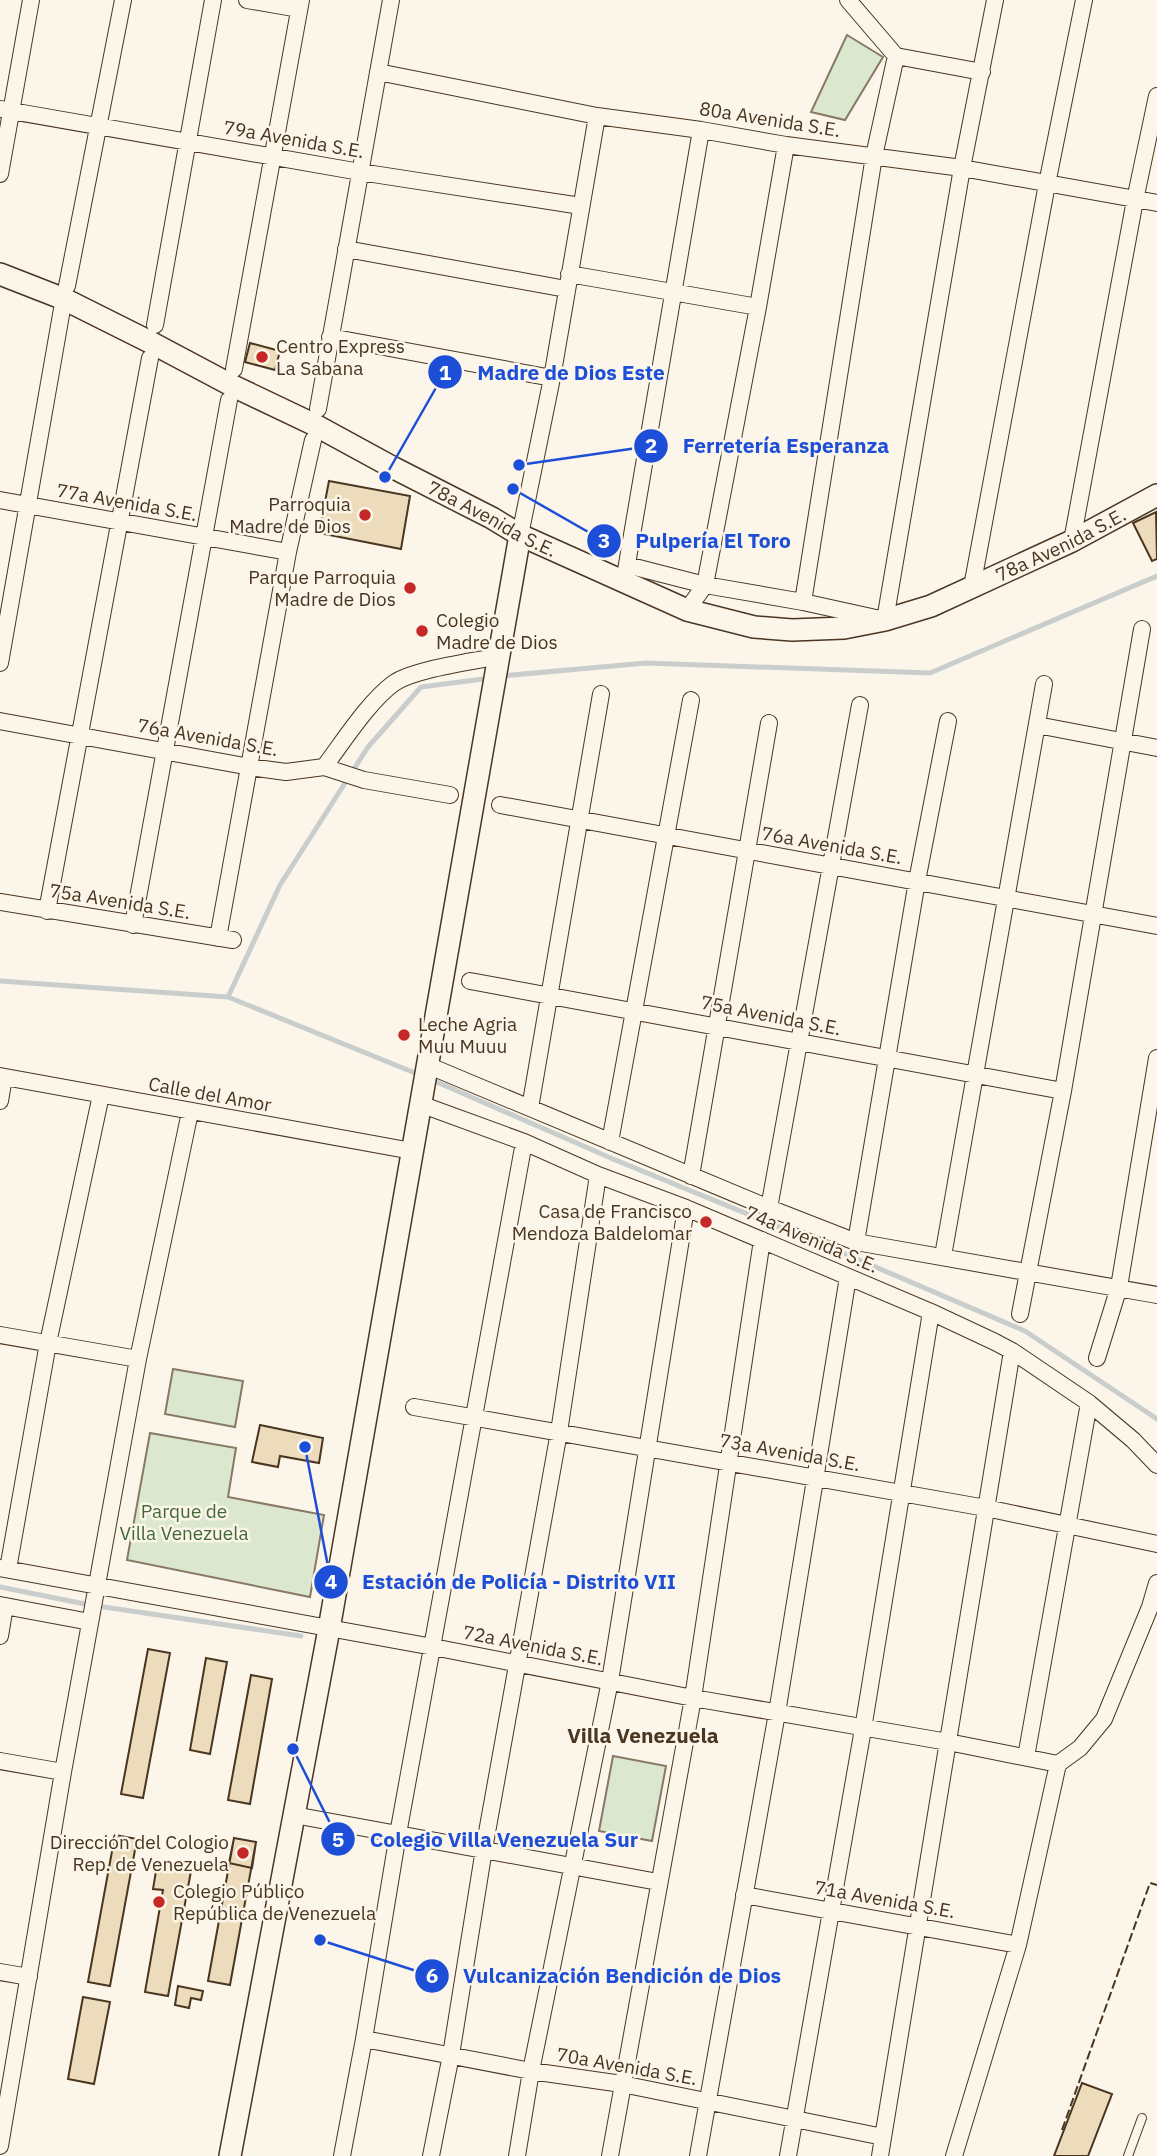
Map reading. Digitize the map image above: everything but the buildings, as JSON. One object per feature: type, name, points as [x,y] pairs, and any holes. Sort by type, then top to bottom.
[{"type":"street","points":[[0,174],[6,110],[31,0]]},
{"type":"street","points":[[66,286],[123,0]]},
{"type":"street","points":[[155,325],[213,0]]},
{"type":"street","points":[[234,369],[300,5],[247,0]]},
{"type":"street","points":[[318,409],[391,0]]},
{"type":"street","points":[[848,0],[896,56],[982,72]]},
{"type":"street","points":[[701,130],[625,573],[803,602],[885,620],[962,168],[995,0]]},
{"type":"street","points":[[972,587],[1084,0]]},
{"type":"street","points":[[803,602],[874,156],[896,56]]},
{"type":"street","name":"80a Avenida S.E.","points":[[378,72],[597,116],[962,168],[1157,203]]},
{"type":"street","points":[[1072,541],[1157,96]]},
{"type":"street","name":"79a Avenida S.E.","points":[[6,110],[360,172],[581,206]]},
{"type":"street","points":[[230,2156],[329,1629],[520,535],[552,378],[597,116]]},
{"type":"street","points":[[687,610],[705,585],[786,145]]},
{"type":"street","points":[[346,249],[567,282],[673,292],[758,307]]},
{"type":"street","name":"78a Avenida S.E.","points":[[0,274],[64,299],[141,337],[231,385],[315,425],[520,535],[625,573],[687,610],[754,627],[792,630],[844,628],[885,620],[931,606],[1072,541],[1157,495]]},
{"type":"street","points":[[0,663],[62,309]]},
{"type":"street","points":[[330,337],[552,378]]},
{"type":"street","points":[[47,911],[150,358]]},
{"type":"street","points":[[133,925],[229,400]]},
{"type":"street","points":[[250,767],[288,552],[313,440]]},
{"type":"street","name":"77a Avenida S.E.","points":[[0,500],[288,552]]},
{"type":"street","points":[[1020,1314],[1063,1091],[1142,629]]},
{"type":"street","points":[[324,767],[378,697],[394,683],[412,675],[496,672]]},
{"type":"street","points":[[943,1256],[1044,684]]},
{"type":"street","points":[[530,1108],[601,694]]},
{"type":"street","points":[[610,1142],[691,700]]},
{"type":"street","points":[[769,1209],[860,705]]},
{"type":"street","name":"76a Avenida S.E.","points":[[0,721],[250,767],[286,772],[324,767],[364,780],[450,795]]},
{"type":"street","points":[[856,1242],[947,721]]},
{"type":"street","points":[[691,1176],[769,723]]},
{"type":"street","points":[[1037,724],[1157,748]]},
{"type":"street","name":"75a Avenida S.E.","points":[[0,902],[226,939],[250,767]]},
{"type":"street","name":"76a Avenida S.E.","points":[[500,805],[1157,926]]},
{"type":"street","name":"75a Avenida S.E.","points":[[470,981],[1063,1091]]},
{"type":"street","points":[[1097,1357],[1119,1287],[1157,1058]]},
{"type":"street","name":"74a Avenida S.E.","points":[[427,1065],[769,1209],[856,1242],[1157,1294]]},
{"type":"street","points":[[0,1101],[2,1077]]},
{"type":"street","name":"Calle del Amor","points":[[2,1077],[412,1151]]},
{"type":"street","points":[[4,1569],[48,1343],[101,1095]]},
{"type":"street","name":"74a Avenida S.E.","points":[[421,1104],[524,1142],[598,1175],[686,1208],[931,1312],[1012,1351],[1089,1403],[1133,1440],[1157,1465]]},
{"type":"street","points":[[0,2146],[63,1772],[138,1360],[190,1112]]},
{"type":"street","points":[[342,2156],[524,1142]]},
{"type":"street","points":[[432,2156],[559,1432],[598,1175]]},
{"type":"street","points":[[517,2156],[531,2071],[610,1681],[686,1208]]},
{"type":"street","points":[[610,2156],[693,1698],[762,1240]]},
{"type":"street","points":[[698,2156],[778,1713],[848,1277]]},
{"type":"street","points":[[788,2156],[863,1729],[931,1312]]},
{"type":"street","points":[[0,1335],[138,1360]]},
{"type":"street","points":[[880,2156],[1012,1351]]},
{"type":"street","points":[[1026,1757],[1089,1403]]},
{"type":"street","name":"73a Avenida S.E.","points":[[414,1407],[986,1508],[1157,1544]]},
{"type":"street","name":"72a Avenida S.E.","points":[[4,1569],[1058,1764]]},
{"type":"street","points":[[954,2156],[1018,1945],[1058,1764],[1080,1748],[1104,1719],[1150,1607],[1157,1583]]},
{"type":"street","points":[[0,1636],[3,1606],[90,1622]]},
{"type":"street","points":[[0,1761],[63,1772]]},
{"type":"street","points":[[294,1815],[658,1882]]},
{"type":"street","name":"71a Avenida S.E.","points":[[744,1895],[1018,1945]]},
{"type":"street","points":[[0,1972],[29,1977]]},
{"type":"street","name":"70a Avenida S.E.","points":[[364,2039],[531,2071],[622,2084],[883,2137]]},
{"type":"lane","points":[[1128,2156],[1142,2118]]},
{"type":"green space","points":[[847,35],[883,57],[845,120],[811,112]]},
{"type":"green space","points":[[173,1369],[243,1381],[235,1427],[165,1414]]},
{"type":"green space","name":"Parque de Villa Venezuela","points":[[150,1433],[236,1448],[228,1497],[324,1515],[310,1597],[127,1560]]},
{"type":"green space","points":[[613,1756],[666,1766],[652,1841],[599,1831]]},
{"type":"waterway","points":[[501,676],[646,663],[930,673],[1157,576]]},
{"type":"waterway","points":[[228,997],[280,885],[368,747],[421,687],[491,678]]},
{"type":"waterway","points":[[0,981],[228,997],[420,1075]]},
{"type":"waterway","points":[[430,1079],[613,1159],[1025,1331],[1157,1419]]},
{"type":"waterway","points":[[0,1587],[85,1604]]},
{"type":"waterway","points":[[104,1607],[301,1636]]},
{"type":"fence","points":[[1062,2130],[1150,1883],[1157,1885]]},
{"type":"place","name":"Centro Express La Sabana","points":[[262,357]]},
{"type":"place","name":"Ferretería Esperanza","points":[[519,465]]},
{"type":"place","name":"Madre de Dios Este","points":[[385,477]]},
{"type":"place","name":"Pulpería El Toro","points":[[513,489]]},
{"type":"place","name":"Parroquia Madre de Dios","points":[[365,515]]},
{"type":"place","name":"Parque Parroquia Madre de Dios","points":[[410,588]]},
{"type":"place","name":"Colegio Madre de Dios","points":[[422,631]]},
{"type":"place","name":"Leche Agria Muu Muuu","points":[[404,1035]]},
{"type":"place","name":"Casa de Francisco Mendoza Baldelomar","points":[[706,1222]]},
{"type":"place","name":"Estación de Policía - Distrito VII","points":[[305,1447]]},
{"type":"place","name":"Colegio Villa Venezuela Sur","points":[[293,1749]]},
{"type":"place","name":"Dirección del Cologio Rep. de Venezuela","points":[[243,1853]]},
{"type":"place","name":"Colegio Público República de Venezuela","points":[[159,1902]]},
{"type":"place","name":"Vulcanización Bendición de Dios","points":[[320,1940]]},
{"type":"district","name":"Villa Venezuela","points":[[643,1735]]}]
